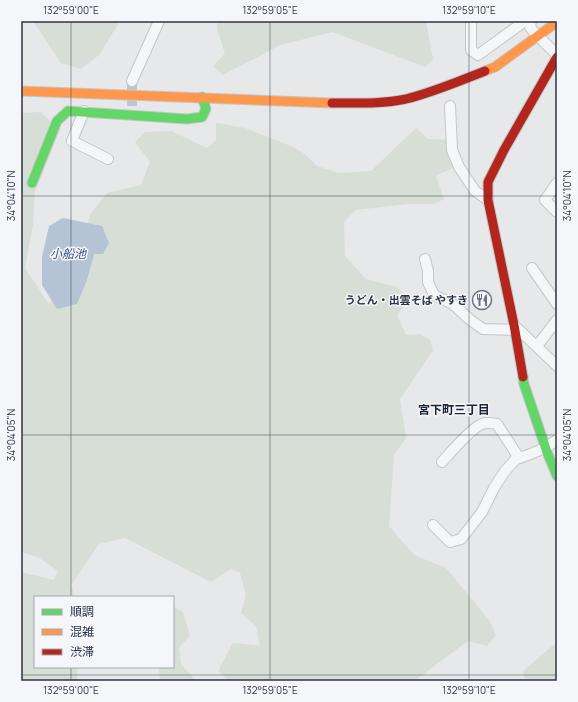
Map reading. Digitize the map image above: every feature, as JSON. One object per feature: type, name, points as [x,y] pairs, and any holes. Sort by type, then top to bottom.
[{"type":"street","points":[[132,81],[159,21]]},
{"type":"street","points":[[471,21],[471,50],[478,55],[525,21]]},
{"type":"street","points":[[531,21],[530,27],[557,56],[504,150],[488,182],[488,200],[515,328],[524,384],[545,448],[557,476]]},
{"type":"street","points":[[21,91],[202,97],[320,103],[365,103],[405,98],[437,90],[495,67],[557,22]]},
{"type":"street","points":[[32,182],[57,121],[68,111],[187,119],[202,117],[206,109],[202,97]]},
{"type":"street","points":[[450,106],[452,150],[459,167],[475,191],[488,200]]},
{"type":"street","points":[[84,111],[72,141],[108,159]]},
{"type":"street","points":[[557,183],[545,200],[557,212]]},
{"type":"street","points":[[425,259],[428,272],[428,282],[434,295],[453,304],[469,319],[483,329],[515,328],[537,346],[557,366]]},
{"type":"street","points":[[532,268],[557,304]]},
{"type":"street","points":[[537,346],[557,320]]},
{"type":"street","points":[[442,462],[481,424],[490,422],[497,424],[519,458]]},
{"type":"street","points":[[433,525],[450,542],[461,540],[482,512],[505,471],[516,459],[545,448],[557,440]]},
{"type":"shaded area","points":[[32,21],[120,21],[99,55],[81,69],[61,63]]},
{"type":"shaded area","points":[[217,21],[426,21],[433,60],[425,67],[333,32],[280,45],[223,75],[213,66],[225,54],[217,29]]},
{"type":"shaded area","points":[[40,112],[60,129],[35,192],[33,224],[25,268],[49,304],[65,284],[91,213],[107,193],[141,185],[150,162],[135,142],[145,132],[171,131],[207,148],[216,140],[216,123],[245,128],[293,147],[305,154],[317,166],[339,173],[371,171],[416,128],[428,139],[452,140],[460,164],[436,176],[444,199],[434,204],[408,204],[356,210],[344,222],[345,256],[366,279],[397,287],[405,295],[404,306],[397,315],[406,335],[420,334],[430,340],[433,350],[400,399],[406,438],[394,455],[389,526],[414,555],[446,568],[489,620],[496,635],[487,646],[468,641],[414,681],[229,681],[218,671],[233,643],[260,646],[256,626],[241,613],[246,595],[240,573],[231,569],[211,582],[125,538],[99,544],[71,585],[75,596],[34,596],[34,668],[78,668],[77,681],[21,681],[21,572],[54,580],[58,571],[38,557],[21,552],[21,113]]},
{"type":"shaded area","points":[[174,607],[183,612],[190,636],[179,647],[181,664],[196,681],[160,681],[159,668],[174,668]]},
{"type":"shaded area","points":[[557,642],[557,681],[525,681],[523,671]]},
{"type":"water","name":"小船池","points":[[63,218],[102,226],[109,243],[103,254],[94,254],[87,280],[77,304],[57,309],[42,285],[42,257],[49,226]]},
{"type":"tunnel","points":[[132,81],[132,115]]},
{"type":"traffic: fast","points":[[32,183],[57,121],[68,111],[187,119],[202,117],[206,109],[202,97]]},
{"type":"traffic: fast","points":[[523,377],[547,452],[557,476]]},
{"type":"traffic: slow","points":[[485,71],[495,67],[557,22]]},
{"type":"traffic: slow","points":[[21,91],[332,103]]},
{"type":"traffic: jam","points":[[523,377],[514,325],[488,200],[488,182],[504,150],[557,57]]},
{"type":"traffic: jam","points":[[332,103],[397,101],[436,90],[485,71]]},
{"type":"place","name":"うどん・出雲そば やすき","points":[[482,300]]},
{"type":"district","name":"宮下町三丁目","points":[[454,410]]}]
